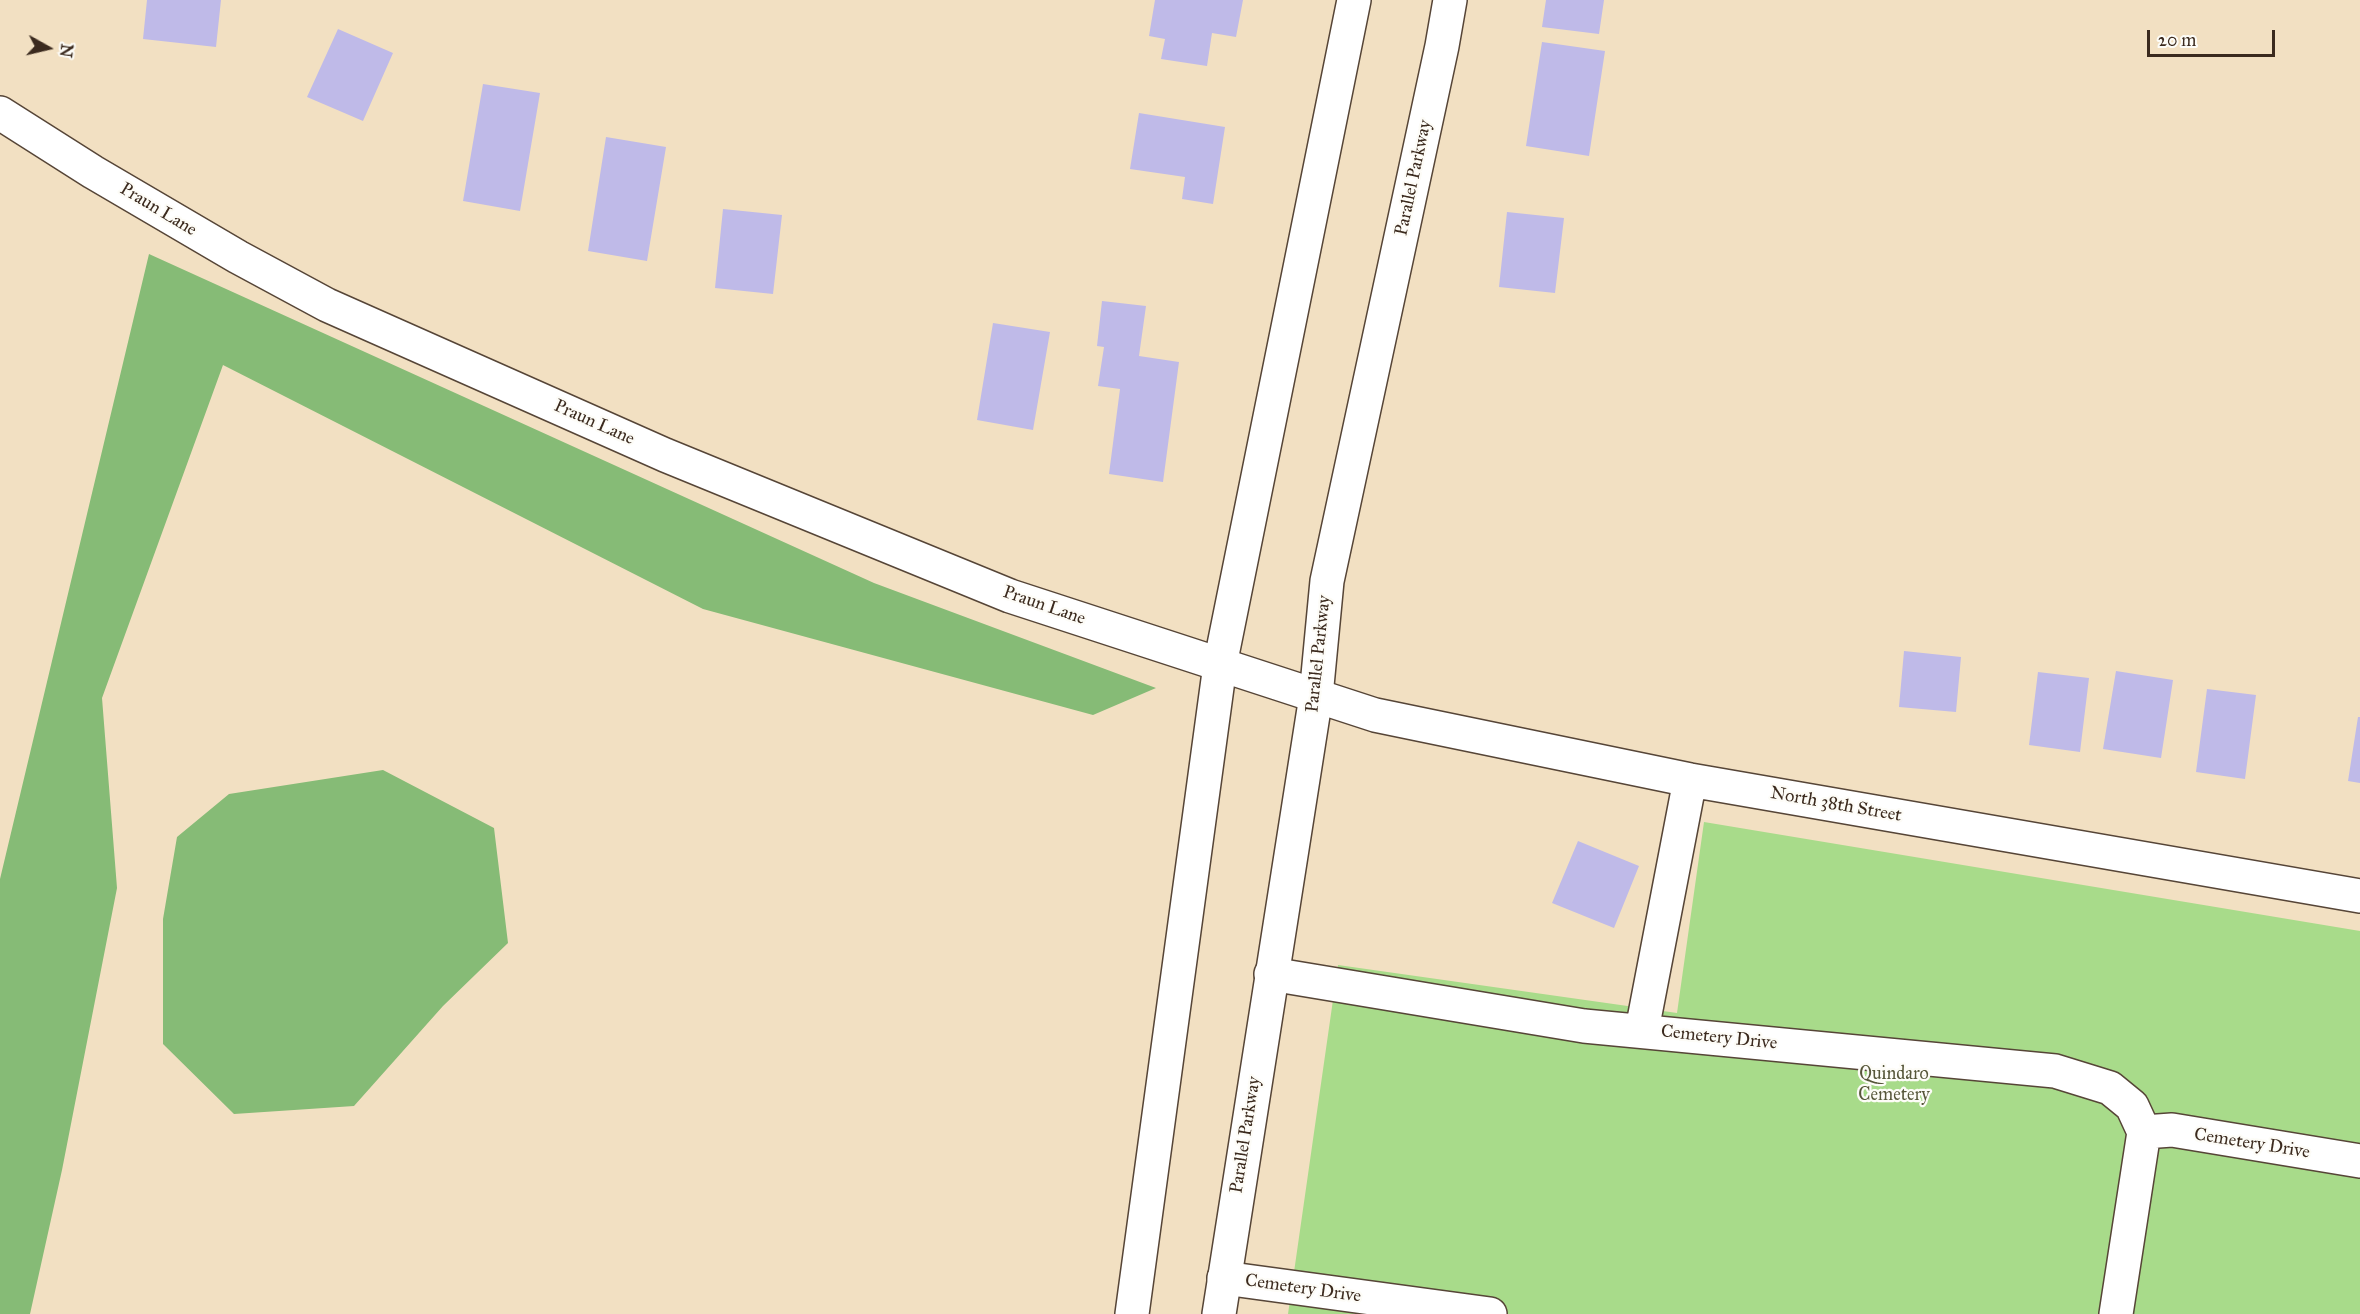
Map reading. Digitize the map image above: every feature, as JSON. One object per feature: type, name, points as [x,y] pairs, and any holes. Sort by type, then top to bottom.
[{"type":"main road","points":[[1131,1314],[1220,664],[1354,0]]},
{"type":"main road","name":"Parallel Parkway","points":[[1219,1314],[1316,696],[1327,580],[1439,58],[1449,0]]},
{"type":"main road","name":"Praun Lane","points":[[0,113],[237,257],[327,305],[665,455],[999,592],[1316,696]]},
{"type":"main road","name":"North 38th Street","points":[[1316,696],[1375,715],[1690,780],[2360,896]]},
{"type":"main road","points":[[1642,1030],[1690,780]]},
{"type":"main road","name":"Cemetery Drive","points":[[1271,974],[1584,1026],[2055,1071],[2110,1088],[2132,1106],[2144,1132],[2172,1130],[2360,1161]]},
{"type":"main road","points":[[2116,1314],[2144,1132]]},
{"type":"main road","name":"Cemetery Drive","points":[[1224,1278],[1490,1314]]},
{"type":"green space","points":[[149,254],[874,583],[1156,688],[1093,715],[703,609],[223,365],[102,698],[117,888],[62,1170],[30,1314],[0,1314],[0,879]]},
{"type":"green space","points":[[383,770],[494,828],[508,943],[443,1006],[354,1106],[234,1114],[163,1044],[163,919],[177,837],[229,794]]},
{"type":"green space","name":"Quindaro Cemetery","points":[[1704,822],[2360,931],[2360,1314],[1288,1314],[1338,965],[1677,1013]]},
{"type":"building","points":[[147,0],[221,0],[216,47],[143,39]]},
{"type":"building","points":[[1155,0],[1243,0],[1236,37],[1212,33],[1207,66],[1161,59],[1165,39],[1149,36]]},
{"type":"building","points":[[1546,0],[1604,0],[1599,34],[1542,27]]},
{"type":"building","points":[[338,29],[393,53],[363,121],[307,97]]},
{"type":"building","points":[[1542,42],[1605,51],[1589,156],[1526,146]]},
{"type":"building","points":[[483,84],[540,93],[520,211],[463,201]]},
{"type":"building","points":[[1139,113],[1225,127],[1213,204],[1182,199],[1185,177],[1130,169]]},
{"type":"building","points":[[606,137],[666,147],[647,261],[588,251]]},
{"type":"building","points":[[723,209],[782,215],[773,294],[715,288]]},
{"type":"building","points":[[1507,212],[1564,218],[1555,293],[1499,287]]},
{"type":"building","points":[[1102,301],[1146,306],[1139,356],[1179,362],[1163,482],[1109,474],[1120,389],[1098,386],[1104,347],[1097,346]]},
{"type":"building","points":[[993,323],[1050,332],[1033,430],[977,420]]},
{"type":"building","points":[[1904,651],[1961,657],[1956,712],[1899,707]]},
{"type":"building","points":[[2116,671],[2173,680],[2161,758],[2103,749]]},
{"type":"building","points":[[2038,672],[2089,678],[2080,752],[2029,745]]},
{"type":"building","points":[[2207,689],[2256,695],[2245,779],[2196,772]]},
{"type":"building","points":[[2358,717],[2360,717],[2360,783],[2348,781]]},
{"type":"building","points":[[1578,841],[1639,866],[1614,928],[1552,903]]}]
